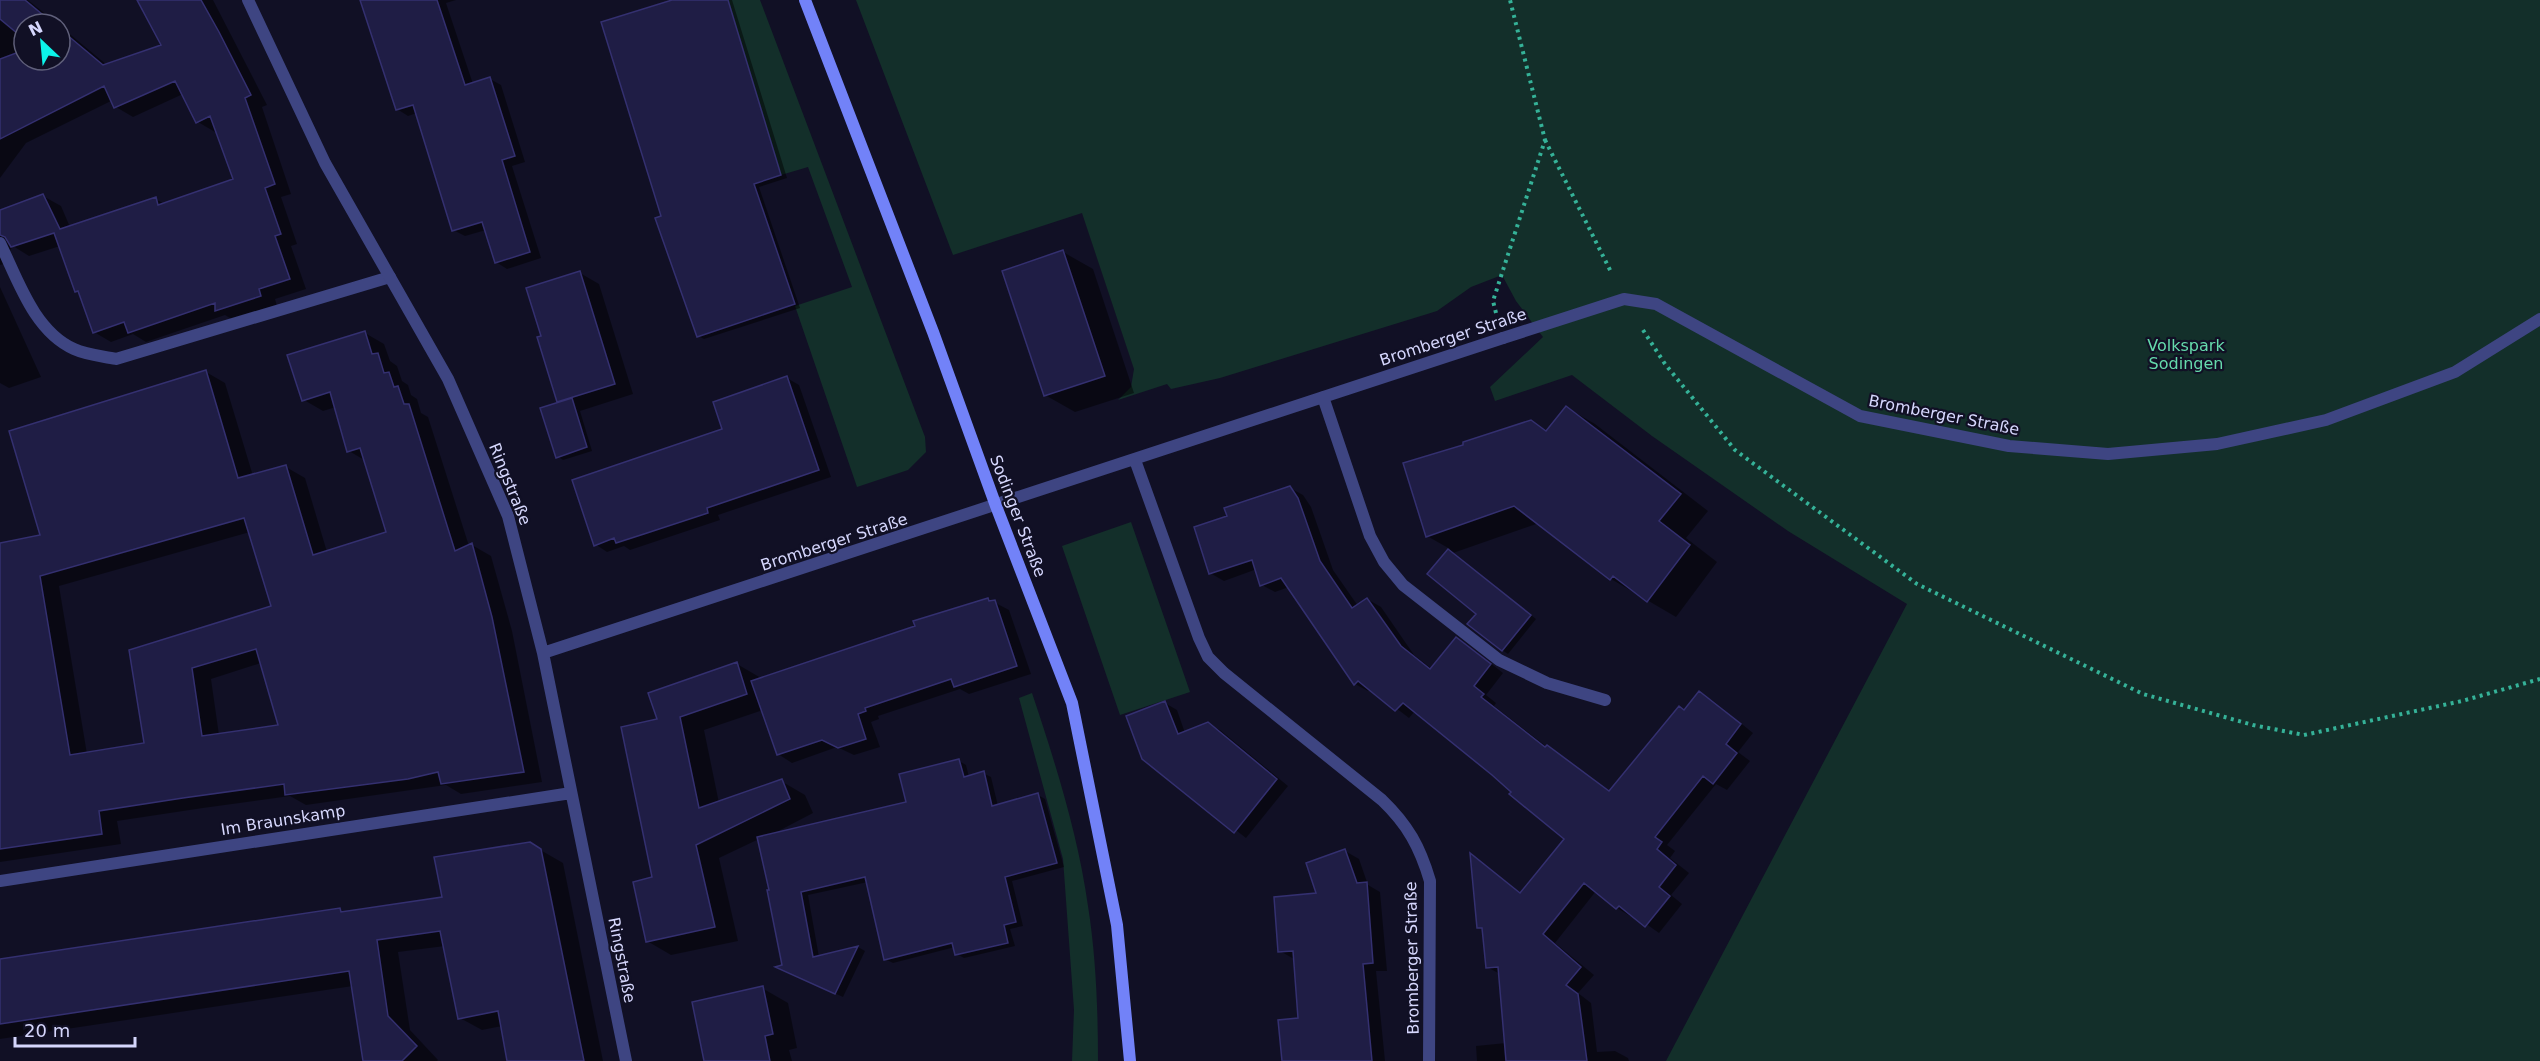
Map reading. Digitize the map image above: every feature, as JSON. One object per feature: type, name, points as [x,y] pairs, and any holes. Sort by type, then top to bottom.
[{"type":"main road","name":"Sodinger Straße","points":[[805,0],[1072,703],[1117,925],[1130,1061]]},
{"type":"street","name":"Ringstraße","points":[[248,0],[326,163],[448,379],[508,516],[543,653],[626,1061]]},
{"type":"street","points":[[0,243],[39,319],[52,334],[74,349],[116,359],[390,277]]},
{"type":"street","name":"Bromberger Straße","points":[[543,653],[1624,299],[1656,304],[1860,416],[2009,446],[2108,454],[2217,444],[2326,420],[2455,372],[2540,320]]},
{"type":"street","points":[[1323,397],[1370,536],[1383,562],[1403,585],[1499,660],[1547,683],[1605,700]]},
{"type":"street","name":"Bromberger Straße","points":[[1135,460],[1199,638],[1208,657],[1224,674],[1382,800],[1402,820],[1422,855],[1430,881],[1429,1061]]},
{"type":"street","name":"Im Braunskamp","points":[[0,881],[571,792]]},
{"type":"path","points":[[1510,0],[1545,140],[1624,299],[1665,364],[1735,450],[1917,584],[2143,694],[2253,725],[2304,735],[2462,701],[2540,679]]},
{"type":"path","points":[[1503,338],[1493,301],[1545,140]]},
{"type":"green space","points":[[728,0],[760,0],[925,437],[926,452],[908,470],[857,487],[795,306],[852,287],[808,167],[781,175]]},
{"type":"green space","name":"Volkspark Sodingen","points":[[856,0],[2540,0],[2540,1061],[1666,1061],[1907,604],[1788,531],[1652,436],[1572,375],[1495,401],[1490,387],[1543,337],[1516,301],[1502,275],[1471,287],[1437,311],[1220,378],[1171,389],[1167,384],[1118,400],[1131,387],[1134,369],[1082,213],[953,255]]},
{"type":"green space","points":[[1131,522],[1190,692],[1120,715],[1062,546]]},
{"type":"green space","points":[[1032,693],[1065,798],[1084,879],[1095,964],[1098,1061],[1072,1061],[1074,1010],[1063,859],[1019,698]]},
{"type":"building","points":[[0,0],[25,0],[40,12],[12,12],[12,29],[0,19]]},
{"type":"building","points":[[137,0],[201,0],[251,95],[245,98],[275,184],[265,188],[281,234],[275,236],[290,279],[259,289],[261,296],[215,311],[215,303],[128,333],[124,322],[93,333],[78,291],[75,292],[54,233],[11,247],[5,237],[0,235],[0,210],[43,194],[60,229],[156,197],[158,205],[233,179],[210,116],[196,123],[175,81],[114,108],[104,86],[0,139],[0,59],[12,54],[12,72],[72,72],[72,39],[103,65],[161,45]]},
{"type":"building","points":[[360,0],[437,0],[465,85],[490,77],[515,156],[502,160],[530,252],[495,263],[482,222],[452,231],[413,105],[396,110]]},
{"type":"building","points":[[672,0],[728,0],[781,175],[754,184],[795,304],[697,337],[655,218],[661,216],[601,22]]},
{"type":"building","points":[[1063,250],[1105,376],[1044,396],[1002,271]]},
{"type":"building","points":[[580,271],[615,384],[557,402],[537,337],[541,336],[526,288]]},
{"type":"building","points":[[365,331],[372,354],[378,353],[384,373],[389,372],[394,387],[398,386],[404,404],[409,404],[455,551],[472,543],[492,617],[524,772],[441,784],[438,772],[408,779],[285,795],[284,784],[183,798],[99,811],[102,834],[0,849],[0,543],[40,535],[9,431],[206,370],[238,478],[286,465],[313,555],[386,532],[360,448],[347,452],[330,392],[302,401],[287,355]],"holes":[[[244,518],[271,606],[129,650],[144,743],[70,755],[40,576]],[[256,649],[278,725],[202,736],[192,668]]]},
{"type":"building","points":[[787,376],[819,470],[707,508],[708,513],[616,543],[614,538],[594,546],[572,480],[722,429],[713,402]]},
{"type":"building","points":[[572,398],[587,447],[556,458],[540,408]]},
{"type":"building","points":[[1566,406],[1681,494],[1659,521],[1690,545],[1647,602],[1613,576],[1610,580],[1514,506],[1426,537],[1403,463],[1463,445],[1463,442],[1531,420],[1546,431]]},
{"type":"building","points":[[1290,486],[1298,498],[1320,561],[1352,608],[1367,598],[1401,646],[1430,669],[1456,637],[1491,664],[1474,686],[1484,694],[1481,697],[1545,747],[1547,745],[1609,791],[1679,706],[1684,710],[1699,691],[1741,724],[1726,744],[1737,753],[1713,784],[1703,776],[1655,837],[1662,842],[1657,849],[1676,865],[1659,887],[1670,896],[1645,927],[1619,906],[1616,909],[1584,883],[1543,934],[1581,967],[1566,985],[1578,994],[1587,1061],[1506,1061],[1498,967],[1486,968],[1482,928],[1477,928],[1470,853],[1520,893],[1564,839],[1509,794],[1511,792],[1492,775],[1403,703],[1395,711],[1358,681],[1354,685],[1281,578],[1260,586],[1252,560],[1209,574],[1194,527],[1227,516],[1224,508]]},
{"type":"building","points":[[1448,549],[1531,615],[1502,651],[1467,624],[1476,614],[1427,574]]},
{"type":"building","points":[[988,598],[989,601],[995,600],[1017,666],[954,687],[951,679],[865,708],[866,711],[858,714],[866,739],[838,748],[822,740],[777,755],[751,681],[915,626],[913,621]]},
{"type":"building","points":[[737,662],[747,694],[680,717],[699,808],[782,779],[790,799],[696,845],[715,927],[646,942],[633,882],[652,877],[621,727],[657,719],[648,693]]},
{"type":"building","points":[[1165,701],[1178,734],[1208,722],[1277,779],[1234,833],[1142,759],[1126,716]]},
{"type":"building","points":[[959,759],[964,777],[984,771],[992,806],[1038,793],[1057,863],[1005,877],[1016,922],[1004,925],[1008,943],[955,955],[952,943],[884,960],[865,877],[801,892],[813,957],[858,946],[835,994],[775,967],[782,965],[757,837],[906,802],[899,774]]},
{"type":"building","points":[[530,842],[541,849],[584,1061],[507,1061],[498,1011],[458,1019],[440,931],[377,940],[388,1016],[417,1046],[402,1061],[363,1061],[349,971],[0,1024],[0,959],[340,908],[341,912],[442,897],[434,857]]},
{"type":"building","points":[[1345,849],[1357,883],[1367,882],[1373,963],[1363,964],[1372,1061],[1282,1061],[1278,1020],[1298,1018],[1293,951],[1278,952],[1274,897],[1316,893],[1306,863]]},
{"type":"building","points":[[763,986],[773,1034],[765,1036],[770,1061],[704,1061],[692,1002]]}]
